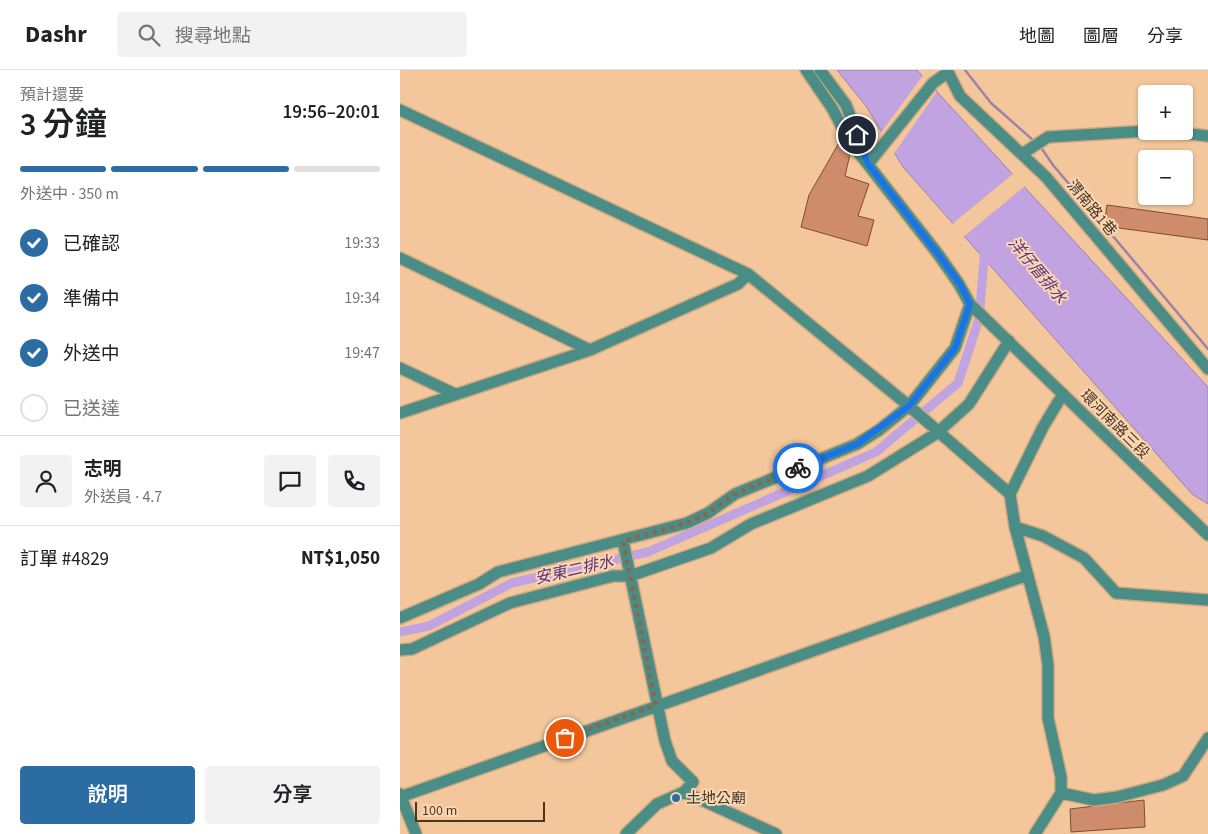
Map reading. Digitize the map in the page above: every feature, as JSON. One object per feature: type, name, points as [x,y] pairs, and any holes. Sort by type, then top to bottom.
[{"type":"street","name":"環河南路三段","points":[[806,70],[828,100],[848,139],[938,254],[960,284],[970,304],[1208,535]]},
{"type":"street","points":[[820,70],[846,105],[868,164]]},
{"type":"street","points":[[868,164],[944,71]]},
{"type":"street","name":"渭南路1巷","points":[[944,71],[960,96],[1046,176],[1208,369]]},
{"type":"street","points":[[400,110],[748,274],[1010,494]]},
{"type":"street","points":[[1022,154],[1048,137],[1138,132]]},
{"type":"street","points":[[1193,134],[1208,136]]},
{"type":"street","points":[[400,258],[590,350]]},
{"type":"street","points":[[400,413],[590,350],[738,284],[748,274]]},
{"type":"street","points":[[400,618],[479,584],[498,572],[687,523],[708,513],[735,494],[857,444],[911,409],[955,348],[970,304]]},
{"type":"street","points":[[400,650],[412,649],[510,603],[630,573],[711,548],[751,524],[868,476],[969,404],[1005,337]]},
{"type":"street","points":[[400,368],[455,394]]},
{"type":"street","points":[[1036,834],[1061,793],[1061,777],[1048,718],[1048,665],[1044,636],[1015,527],[1010,494],[1043,427],[1063,394]]},
{"type":"street","points":[[1015,527],[1043,536],[1084,558],[1116,593],[1208,600]]},
{"type":"street","points":[[623,541],[656,705],[672,760],[689,786],[776,834]]},
{"type":"street","points":[[416,834],[400,796],[1028,575]]},
{"type":"street","points":[[1061,793],[1094,800],[1117,797],[1163,785],[1182,776],[1208,738]]},
{"type":"street","points":[[626,834],[657,804],[689,786]]},
{"type":"water","name":"洋仔厝排水","points":[[837,70],[917,70],[1208,387],[1208,504],[1192,494],[903,167],[866,106]]},
{"type":"pier","points":[[924,74],[936,93],[893,155],[880,134]]},
{"type":"pier","points":[[1014,173],[1025,186],[962,238],[951,225]]},
{"type":"building","points":[[840,141],[850,154],[845,176],[869,184],[858,216],[874,220],[867,246],[801,227],[809,195]]},
{"type":"building","points":[[1107,205],[1208,219],[1208,240],[1104,226]]},
{"type":"building","points":[[1144,800],[1145,827],[1071,832],[1070,809]]},
{"type":"waterway","points":[[965,70],[991,103],[1034,141]]},
{"type":"waterway","points":[[1040,146],[1053,165],[1208,349]]},
{"type":"waterway","name":"安東二排水","points":[[400,632],[429,626],[512,583],[648,552],[876,452],[958,383],[979,319],[985,248]]},
{"type":"way so far","points":[[565,738],[656,705],[623,541],[687,523],[708,513],[735,494],[798,468]]},
{"type":"place","name":"土地公廟","points":[[676,798]]},
{"type":"route","points":[[798,468],[857,444],[879,430],[909,406],[955,348],[970,304],[960,284],[868,164],[857,135]]}]
